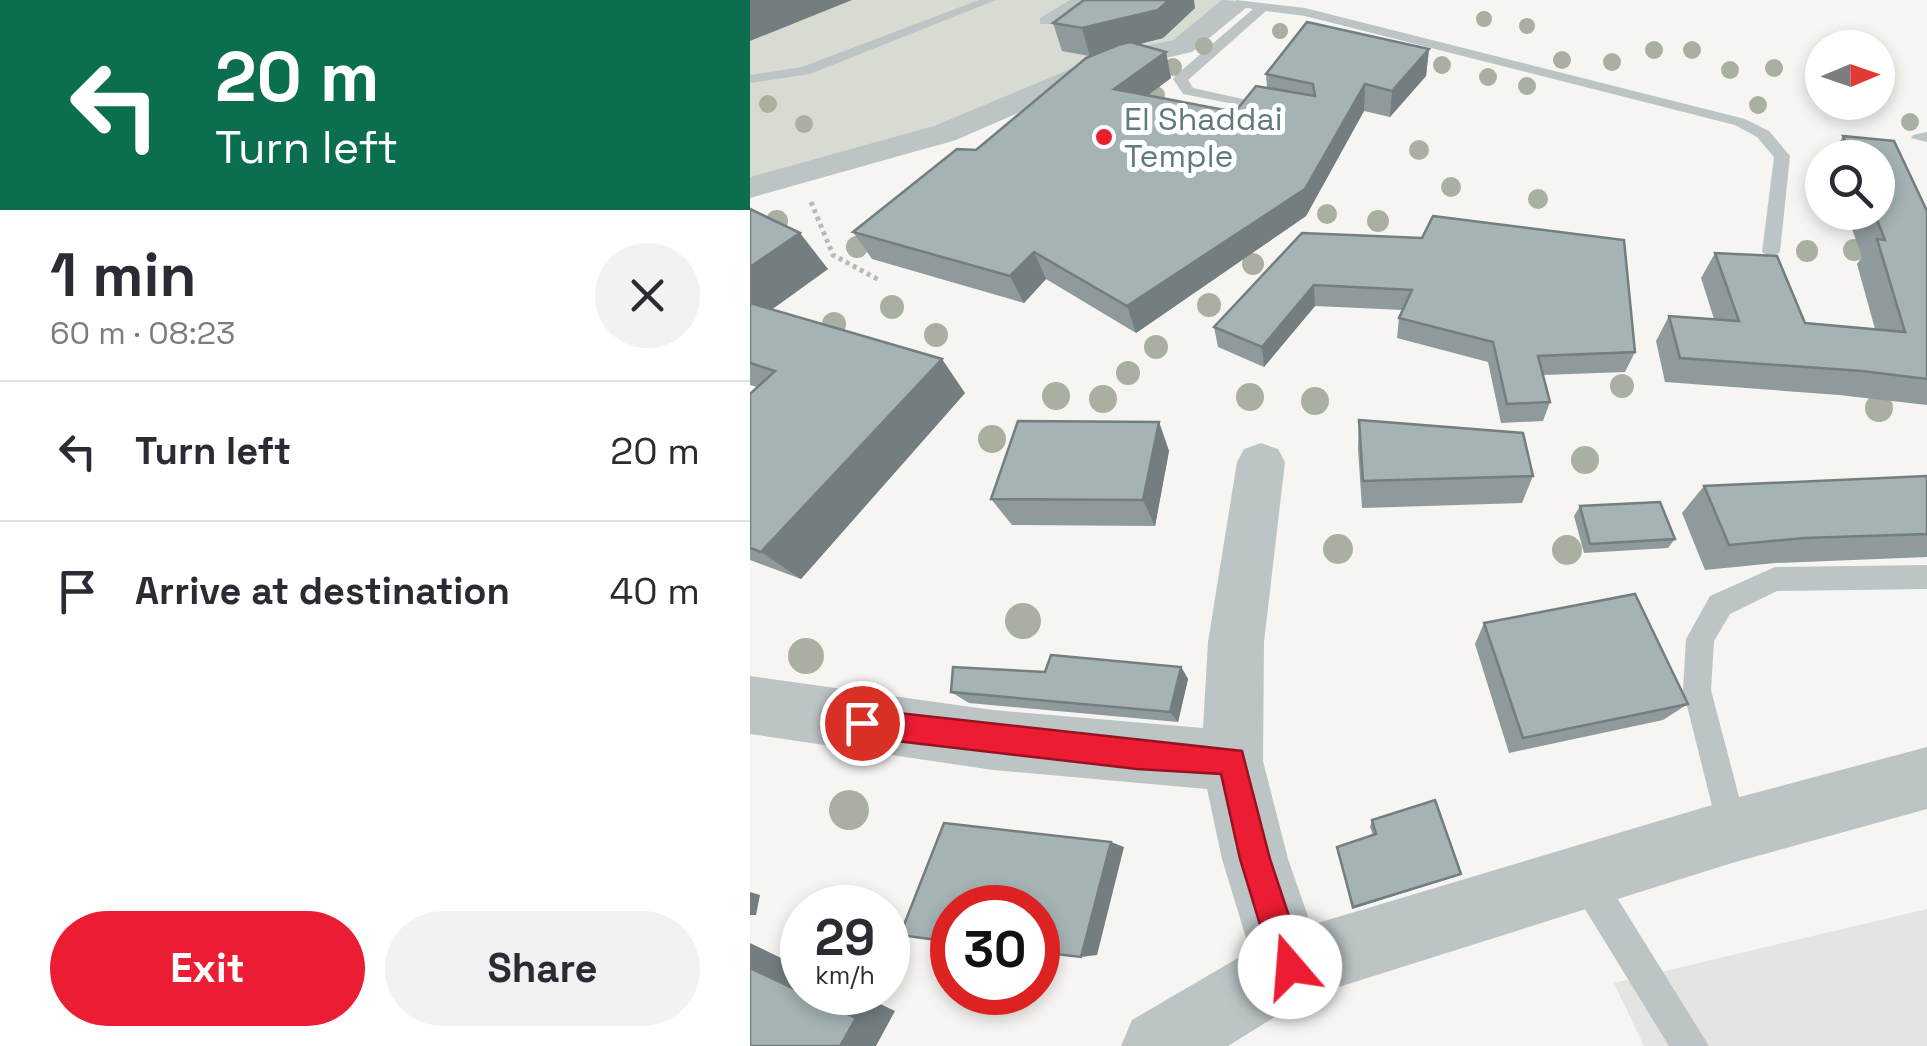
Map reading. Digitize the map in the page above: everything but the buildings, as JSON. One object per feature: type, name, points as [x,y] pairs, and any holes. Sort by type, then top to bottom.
[{"type":"street","points":[[750,188],[929,138],[1114,61],[1182,46],[1246,3]]},
{"type":"street","points":[[1261,462],[1236,642],[1232,761],[1255,859],[1290,967]]},
{"type":"street","points":[[750,705],[993,740],[1232,761]]},
{"type":"street","points":[[1158,1046],[1290,967],[1732,830],[1927,778]]},
{"type":"lane","points":[[750,79],[805,71],[990,0]]},
{"type":"lane","points":[[1045,21],[1080,0]]},
{"type":"lane","points":[[1290,114],[1188,91],[1180,79],[1246,3],[1324,17],[1740,122],[1763,134],[1782,156],[1771,252]]},
{"type":"lane","points":[[1732,830],[1698,690],[1700,638],[1720,605],[1775,579],[1927,577]]},
{"type":"lane","points":[[1584,876],[1690,1046]]},
{"type":"path","points":[[799,173],[833,255],[879,280]]},
{"type":"shaded area","points":[[750,0],[1236,0],[1186,53],[1078,83],[950,142],[750,192]]},
{"type":"shaded area","points":[[1927,909],[1927,1046],[1644,1046],[1614,983]]},
{"type":"place","name":"El Shaddai Temple","points":[[1104,137]]},
{"type":"route","points":[[862,723],[1137,755],[1232,761],[1255,859],[1290,967]]}]
